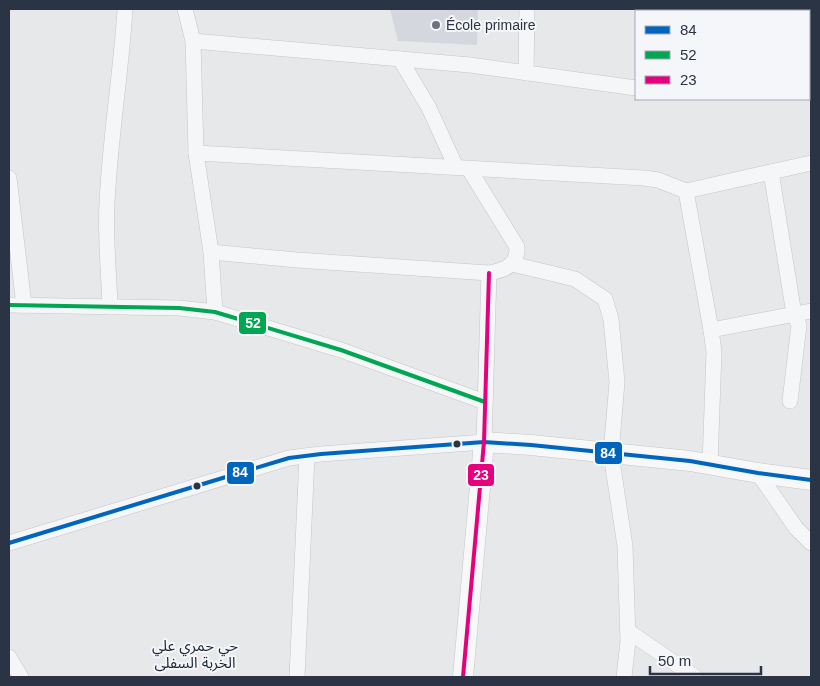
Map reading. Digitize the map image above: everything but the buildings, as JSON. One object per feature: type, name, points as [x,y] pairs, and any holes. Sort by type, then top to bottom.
[{"type":"main road","points":[[463,677],[484,442],[531,445],[710,464],[811,480]]},
{"type":"street","points":[[110,307],[107,206],[121,74],[125,9]]},
{"type":"street","points":[[185,9],[193,41],[196,153],[210,252],[215,312]]},
{"type":"street","points":[[526,73],[527,9]]},
{"type":"street","points":[[193,41],[470,65],[635,88]]},
{"type":"street","points":[[210,252],[489,273],[503,270],[512,264],[517,255],[517,247],[463,168],[400,59]]},
{"type":"street","points":[[196,153],[644,178],[658,180],[686,191],[811,163]]},
{"type":"street","points":[[771,172],[794,314],[798,320],[798,336],[790,401]]},
{"type":"street","points":[[9,178],[16,305],[179,308],[215,312],[341,350],[485,402]]},
{"type":"street","points":[[686,191],[714,352],[710,464]]},
{"type":"street","points":[[512,264],[575,279],[605,299],[611,318],[617,382],[611,454],[625,546],[628,631],[624,677]]},
{"type":"street","points":[[9,543],[239,473],[307,456],[484,442],[489,273]]},
{"type":"street","points":[[711,330],[811,311]]},
{"type":"street","points":[[297,677],[307,456]]},
{"type":"street","points":[[758,473],[796,528],[811,543]]},
{"type":"street","points":[[628,631],[695,677]]},
{"type":"street","points":[[9,657],[21,677]]},
{"type":"shaded area","name":"École primaire","points":[[390,9],[478,9],[477,45],[398,41]]},
{"type":"transit line","name":"23","points":[[463,677],[484,442],[489,273]]},
{"type":"transit line","name":"52","points":[[9,305],[179,308],[215,312],[341,350],[485,402]]},
{"type":"transit line","name":"84","points":[[9,543],[289,458],[321,454],[484,442],[690,461],[811,480]]},
{"type":"place","name":"École primaire","points":[[436,25]]},
{"type":"district","name":"حي حمري علي الخربة السفلى","points":[[195,654]]}]
